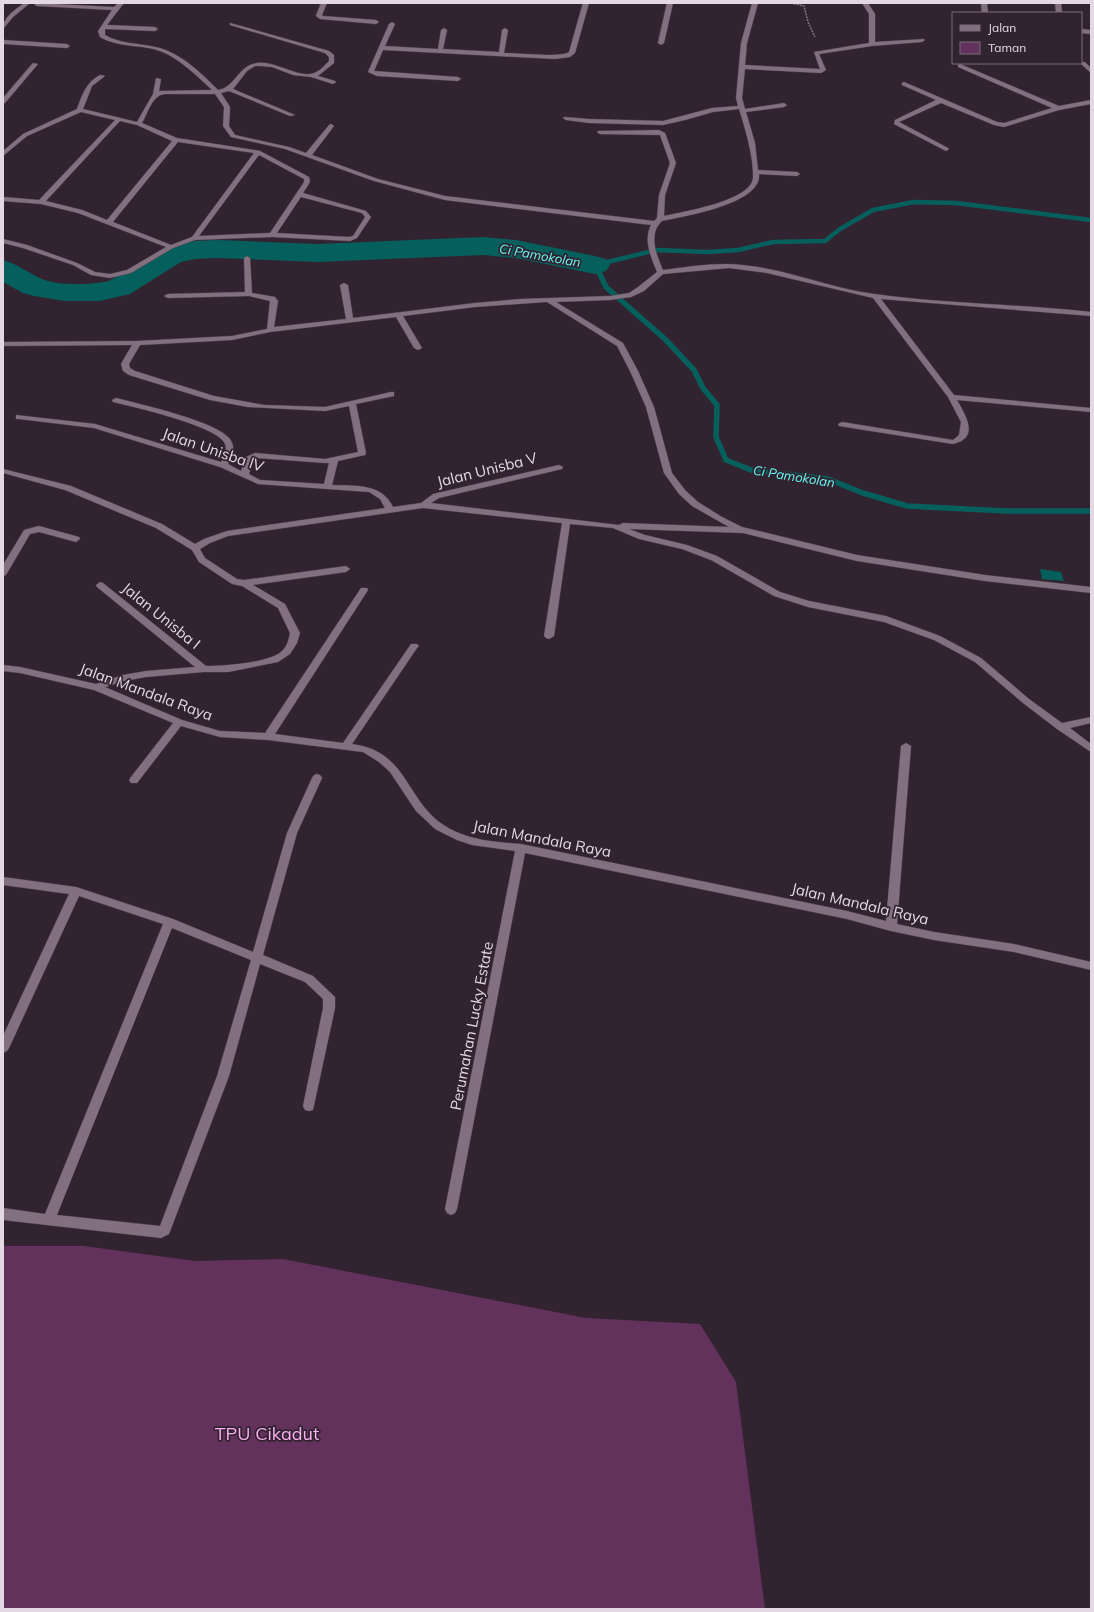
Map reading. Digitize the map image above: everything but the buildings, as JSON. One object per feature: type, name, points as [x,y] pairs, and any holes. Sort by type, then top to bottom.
[{"type":"street","points":[[3,27],[11,16],[27,3]]},
{"type":"street","points":[[121,3],[101,31],[102,36],[110,41],[162,50],[184,62],[217,92],[227,107],[228,114],[226,126],[233,136],[264,141],[308,155],[376,180],[445,198],[657,221],[713,208],[733,200],[750,189],[756,179],[752,143],[739,98],[744,43],[755,3]]},
{"type":"street","points":[[324,3],[318,16],[322,18],[376,22]]},
{"type":"street","points":[[381,48],[555,58],[568,56],[572,53],[586,3]]},
{"type":"street","points":[[661,44],[670,3]]},
{"type":"street","points":[[865,3],[872,14],[872,44]]},
{"type":"street","points":[[37,4],[116,9]]},
{"type":"street","points":[[139,124],[146,113],[152,97],[156,94],[165,92],[217,92],[229,89],[247,69],[259,64],[268,64],[304,75],[315,75],[332,62],[332,56],[327,52],[232,24]]},
{"type":"street","points":[[392,24],[371,72],[377,74],[458,79]]},
{"type":"street","points":[[104,27],[155,29]]},
{"type":"street","points":[[440,52],[444,30]]},
{"type":"street","points":[[501,55],[505,30]]},
{"type":"street","points":[[742,67],[819,71],[823,70],[816,53],[872,44],[922,40]]},
{"type":"street","points":[[3,42],[67,46]]},
{"type":"street","points":[[1083,63],[1091,72]]},
{"type":"street","points":[[3,102],[35,64]]},
{"type":"street","points":[[960,66],[1058,108]]},
{"type":"street","points":[[309,75],[333,82]]},
{"type":"street","points":[[80,110],[89,85],[95,78],[102,76]]},
{"type":"street","points":[[156,94],[158,78]]},
{"type":"street","points":[[904,84],[996,124],[1004,125],[1058,108],[1091,102]]},
{"type":"street","points":[[229,89],[292,115]]},
{"type":"street","points":[[3,94],[10,94]]},
{"type":"street","points":[[942,100],[897,121],[896,123],[946,149]]},
{"type":"street","points":[[566,118],[589,121],[663,122],[683,119],[712,110],[784,105]]},
{"type":"street","points":[[3,154],[25,135],[80,110],[139,124],[176,140],[258,152],[307,178],[307,182],[272,235]]},
{"type":"street","points":[[41,202],[118,120]]},
{"type":"street","points":[[308,155],[331,126]]},
{"type":"street","points":[[600,132],[660,132],[663,134],[674,163],[662,196],[657,221],[651,231],[651,245],[661,272]]},
{"type":"street","points":[[109,222],[176,140]]},
{"type":"street","points":[[194,238],[258,152]]},
{"type":"street","points":[[755,172],[797,174]]},
{"type":"street","points":[[3,241],[32,248],[75,264],[94,274],[110,276],[129,272],[171,247],[194,238],[272,235],[350,239],[355,237],[368,217],[364,212],[299,194]]},
{"type":"street","points":[[3,199],[41,202],[80,211],[171,247]]},
{"type":"street","points":[[247,258],[249,294]]},
{"type":"street","points":[[3,344],[136,344],[232,338],[270,330],[475,305],[548,300],[610,298],[631,295],[641,289],[661,272],[734,266],[752,268],[875,296],[961,305],[1091,314]]},
{"type":"street","points":[[344,285],[350,320]]},
{"type":"street","points":[[168,296],[249,294],[272,299],[274,301],[270,330]]},
{"type":"street","points":[[842,424],[953,442],[959,440],[963,436],[965,422],[952,397],[875,296]]},
{"type":"street","points":[[548,300],[620,345],[634,371],[650,407],[668,473],[682,492],[695,504],[719,520],[743,530],[857,558],[985,578],[1091,590]]},
{"type":"street","points":[[398,314],[418,348]]},
{"type":"street","points":[[136,344],[125,364],[126,370],[213,398],[248,405],[314,409],[352,403],[391,394]]},
{"type":"street","points":[[952,397],[1091,410]]},
{"type":"street","points":[[116,400],[197,424],[225,438],[230,448],[229,457],[223,466]]},
{"type":"street","points":[[244,476],[249,459],[255,455],[334,460],[362,453],[352,403]]},
{"type":"street","name":"Jalan Unisba lV","points":[[19,417],[95,426],[223,466],[258,482],[371,490],[384,498],[388,503],[390,510]]},
{"type":"street","points":[[328,486],[334,460]]},
{"type":"street","name":"Jalan Unisba V","points":[[423,505],[436,496],[559,467]]},
{"type":"street","points":[[3,471],[68,488],[159,526],[195,548],[202,560],[235,582],[244,583],[346,569]]},
{"type":"street","points":[[195,548],[207,540],[227,534],[423,505],[614,526],[743,530]]},
{"type":"street","points":[[549,636],[566,521]]},
{"type":"street","points":[[614,526],[642,537],[684,547],[714,558],[777,594],[808,604],[886,619],[937,638],[978,660],[1060,728],[1091,749]]},
{"type":"street","points":[[3,573],[27,532],[39,529],[76,539]]},
{"type":"street","points":[[96,687],[123,678],[204,669],[228,669],[278,659],[286,652],[292,643],[295,633],[282,606],[244,583]]},
{"type":"street","name":"Jalan Unisba I","points":[[100,585],[204,669]]},
{"type":"street","points":[[268,737],[364,590]]},
{"type":"street","points":[[346,746],[414,646]]},
{"type":"street","name":"Jalan Mandala Raya","points":[[3,668],[20,670],[96,687],[179,722],[220,734],[268,737],[365,749],[390,766],[428,818],[449,833],[466,840],[486,845],[521,848],[847,915],[891,927],[934,936],[1014,948],[1091,966]]},
{"type":"street","points":[[1060,728],[1091,720]]},
{"type":"street","points":[[134,780],[179,722]]},
{"type":"street","points":[[891,927],[906,746]]},
{"type":"street","points":[[3,1214],[161,1232],[165,1230],[223,1076],[292,833],[317,778]]},
{"type":"street","name":"Perumahan Lucky Estate","points":[[451,1209],[521,848]]},
{"type":"street","points":[[3,881],[76,891],[169,922],[309,978],[329,997],[329,1008],[309,1106]]},
{"type":"street","points":[[3,1048],[76,891]]},
{"type":"street","points":[[49,1220],[169,922]]},
{"type":"path","points":[[791,3],[804,6],[805,14],[815,37]]},
{"type":"green space","name":"TPU Cikadut","points":[[3,1246],[84,1246],[195,1261],[283,1259],[586,1318],[700,1324],[736,1382],[765,1609],[3,1609]]},
{"type":"shaded area","points":[[1040,569],[1061,572],[1064,581],[1042,579]]},
{"type":"waterway","points":[[597,269],[595,265],[657,250],[707,252],[738,250],[773,242],[825,241],[840,229],[873,210],[914,202],[956,203],[1091,220]]},
{"type":"waterway","name":"Ci Pamokolan","points":[[3,269],[34,287],[65,292],[100,292],[119,288],[171,256],[194,250],[217,249],[318,253],[483,246],[516,249],[595,265]]},
{"type":"waterway","name":"Ci Pamokolan","points":[[597,268],[606,287],[666,340],[694,370],[703,388],[717,405],[716,437],[726,460],[751,470],[828,479],[863,493],[907,506],[1006,511],[1091,511]]}]
